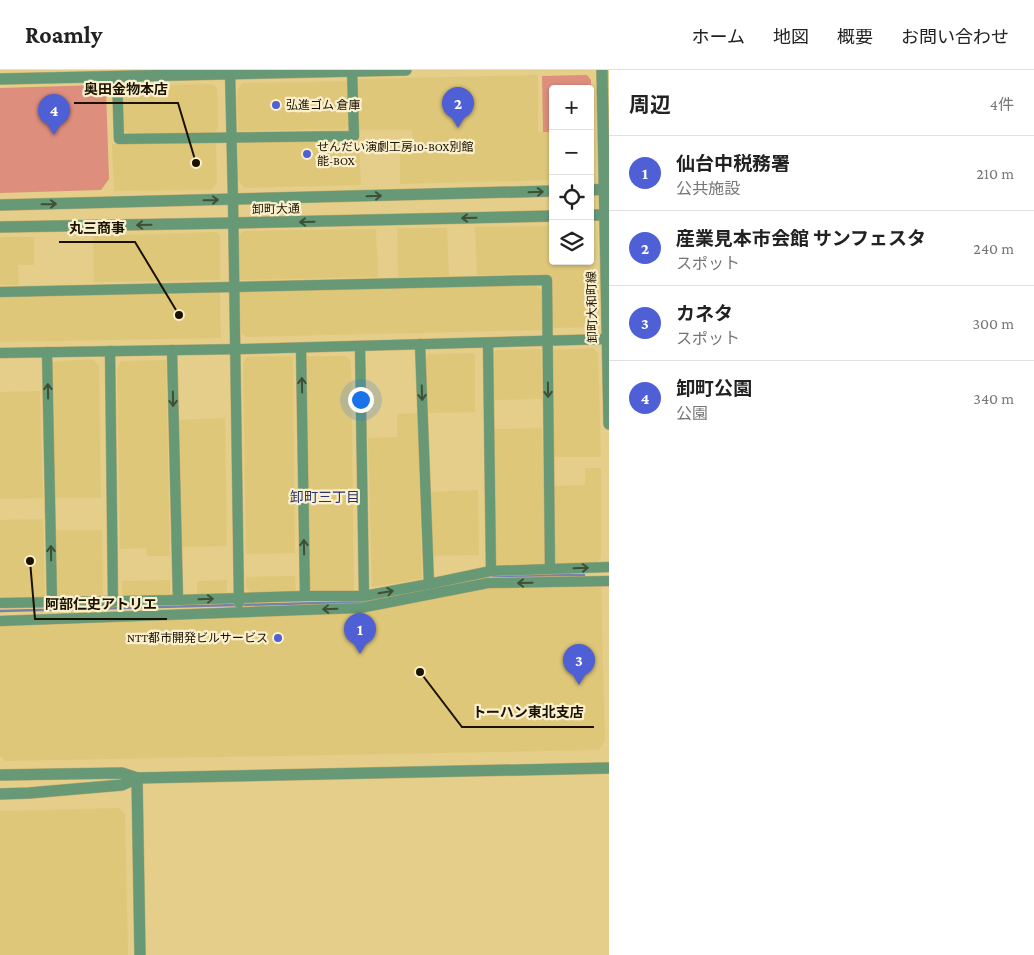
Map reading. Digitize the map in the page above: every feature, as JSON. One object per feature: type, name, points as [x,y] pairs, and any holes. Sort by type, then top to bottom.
[{"type":"street","points":[[0,80],[40,74],[110,75],[406,70]]},
{"type":"street","name":"卸町大和町線","points":[[602,70],[607,189],[609,424]]},
{"type":"street","points":[[110,75],[119,139],[354,136],[352,71]]},
{"type":"street","points":[[230,72],[239,612]]},
{"type":"street","points":[[594,190],[607,189]]},
{"type":"street","points":[[0,205],[549,191]]},
{"type":"street","points":[[594,215],[607,215]]},
{"type":"street","name":"卸町大通","points":[[0,227],[234,224],[549,216]]},
{"type":"street","points":[[0,292],[547,280],[550,569]]},
{"type":"street","points":[[0,353],[301,348],[608,339]]},
{"type":"street","points":[[488,343],[490,571]]},
{"type":"street","points":[[420,344],[429,584]]},
{"type":"street","points":[[360,346],[364,596]]},
{"type":"street","points":[[301,348],[305,596]]},
{"type":"street","points":[[172,350],[178,600]]},
{"type":"street","points":[[110,351],[114,602]]},
{"type":"street","points":[[48,352],[52,602]]},
{"type":"street","points":[[0,603],[364,596],[490,571],[609,567]]},
{"type":"street","points":[[0,621],[360,608],[488,583],[609,581]]},
{"type":"street","points":[[0,775],[122,773],[137,778],[609,768]]},
{"type":"street","points":[[0,794],[122,785],[137,778]]},
{"type":"street","points":[[137,778],[140,955]]},
{"type":"shaded area","points":[[538,75],[538,132],[549,132],[549,180],[400,184],[400,152],[417,152],[411,130],[357,130],[356,79]]},
{"type":"shaded area","points":[[587,75],[591,80],[591,85],[549,85],[549,132],[543,132],[542,76]]},
{"type":"shaded area","points":[[348,81],[350,124],[345,129],[238,131],[237,91],[242,83]]},
{"type":"shaded area","points":[[212,84],[217,88],[218,128],[214,133],[129,135],[122,127],[121,86]]},
{"type":"shaded area","points":[[101,85],[106,90],[109,179],[101,190],[0,193],[0,88]]},
{"type":"shaded area","points":[[359,138],[361,185],[245,188],[238,180],[238,141]]},
{"type":"shaded area","points":[[216,142],[217,183],[211,190],[114,191],[112,144]]},
{"type":"shaded area","points":[[549,226],[549,265],[593,265],[594,327],[552,328],[550,274],[477,275],[475,227]]},
{"type":"shaded area","points":[[397,228],[447,228],[449,276],[398,277]]},
{"type":"shaded area","points":[[376,229],[378,277],[239,280],[237,236],[244,231]]},
{"type":"shaded area","points":[[215,232],[220,235],[220,280],[94,282],[93,236]]},
{"type":"shaded area","points":[[0,237],[34,237],[34,265],[18,265],[19,285],[0,285]]},
{"type":"shaded area","points":[[532,283],[542,291],[543,330],[247,337],[241,333],[240,291]]},
{"type":"shaded area","points":[[220,293],[221,338],[0,342],[0,295]]},
{"type":"shaded area","points":[[593,348],[598,353],[601,457],[552,457],[550,350]]},
{"type":"shaded area","points":[[541,349],[542,399],[492,400],[490,356],[496,350]]},
{"type":"shaded area","points":[[472,353],[475,355],[475,412],[426,413],[425,360],[428,354]]},
{"type":"shaded area","points":[[293,356],[295,553],[246,554],[243,363],[247,357]]},
{"type":"shaded area","points":[[303,356],[345,356],[351,361],[354,591],[307,592]]},
{"type":"shaded area","points":[[92,359],[99,366],[101,498],[53,498],[50,362]]},
{"type":"shaded area","points":[[166,360],[170,556],[147,556],[146,548],[120,549],[117,369],[121,361]]},
{"type":"shaded area","points":[[40,391],[43,498],[0,499],[0,392]]},
{"type":"shaded area","points":[[418,413],[422,579],[372,587],[368,438],[397,437],[397,414]]},
{"type":"shaded area","points":[[225,418],[227,546],[178,547],[177,420]]},
{"type":"shaded area","points":[[542,428],[547,564],[495,565],[493,429]]},
{"type":"shaded area","points":[[585,468],[601,468],[601,558],[596,563],[555,564],[553,486],[585,485]]},
{"type":"shaded area","points":[[478,490],[479,555],[430,556],[429,492]]},
{"type":"shaded area","points":[[43,519],[45,599],[3,600],[0,598],[0,520]]},
{"type":"shaded area","points":[[54,530],[102,530],[103,594],[100,598],[56,599]]},
{"type":"shaded area","points":[[295,576],[296,592],[251,593],[246,588],[246,577]]},
{"type":"shaded area","points":[[170,580],[170,597],[126,597],[122,594],[122,581]]},
{"type":"shaded area","points":[[227,580],[227,591],[225,594],[197,595],[197,581]]},
{"type":"shaded area","points":[[601,585],[605,740],[599,750],[5,761],[0,756],[0,625],[2,622],[361,613],[489,587]]},
{"type":"shaded area","points":[[119,808],[125,814],[128,955],[0,955],[0,811]]},
{"type":"waterway","points":[[493,576],[584,575]]},
{"type":"waterway","points":[[0,611],[359,602],[382,598]]},
{"type":"place","name":"弘進ゴム 倉庫","points":[[276,105]]},
{"type":"place","name":"産業見本市会館 サンフェスタ","points":[[458,128]]},
{"type":"place","name":"卸町公園","points":[[54,135]]},
{"type":"place","name":"せんだい演劇工房10-BOX別館 能-BOX","points":[[307,154]]},
{"type":"place","name":"奥田金物本店","points":[[196,163]]},
{"type":"place","name":"丸三商事","points":[[179,315]]},
{"type":"place","name":"阿部仁史アトリエ","points":[[30,561]]},
{"type":"place","name":"NTT都市開発ビルサービス","points":[[278,638]]},
{"type":"place","name":"仙台中税務署","points":[[360,654]]},
{"type":"place","name":"トーハン東北支店","points":[[420,672]]},
{"type":"place","name":"カネタ","points":[[579,685]]},
{"type":"district","name":"卸町三丁目","points":[[325,497]]}]
